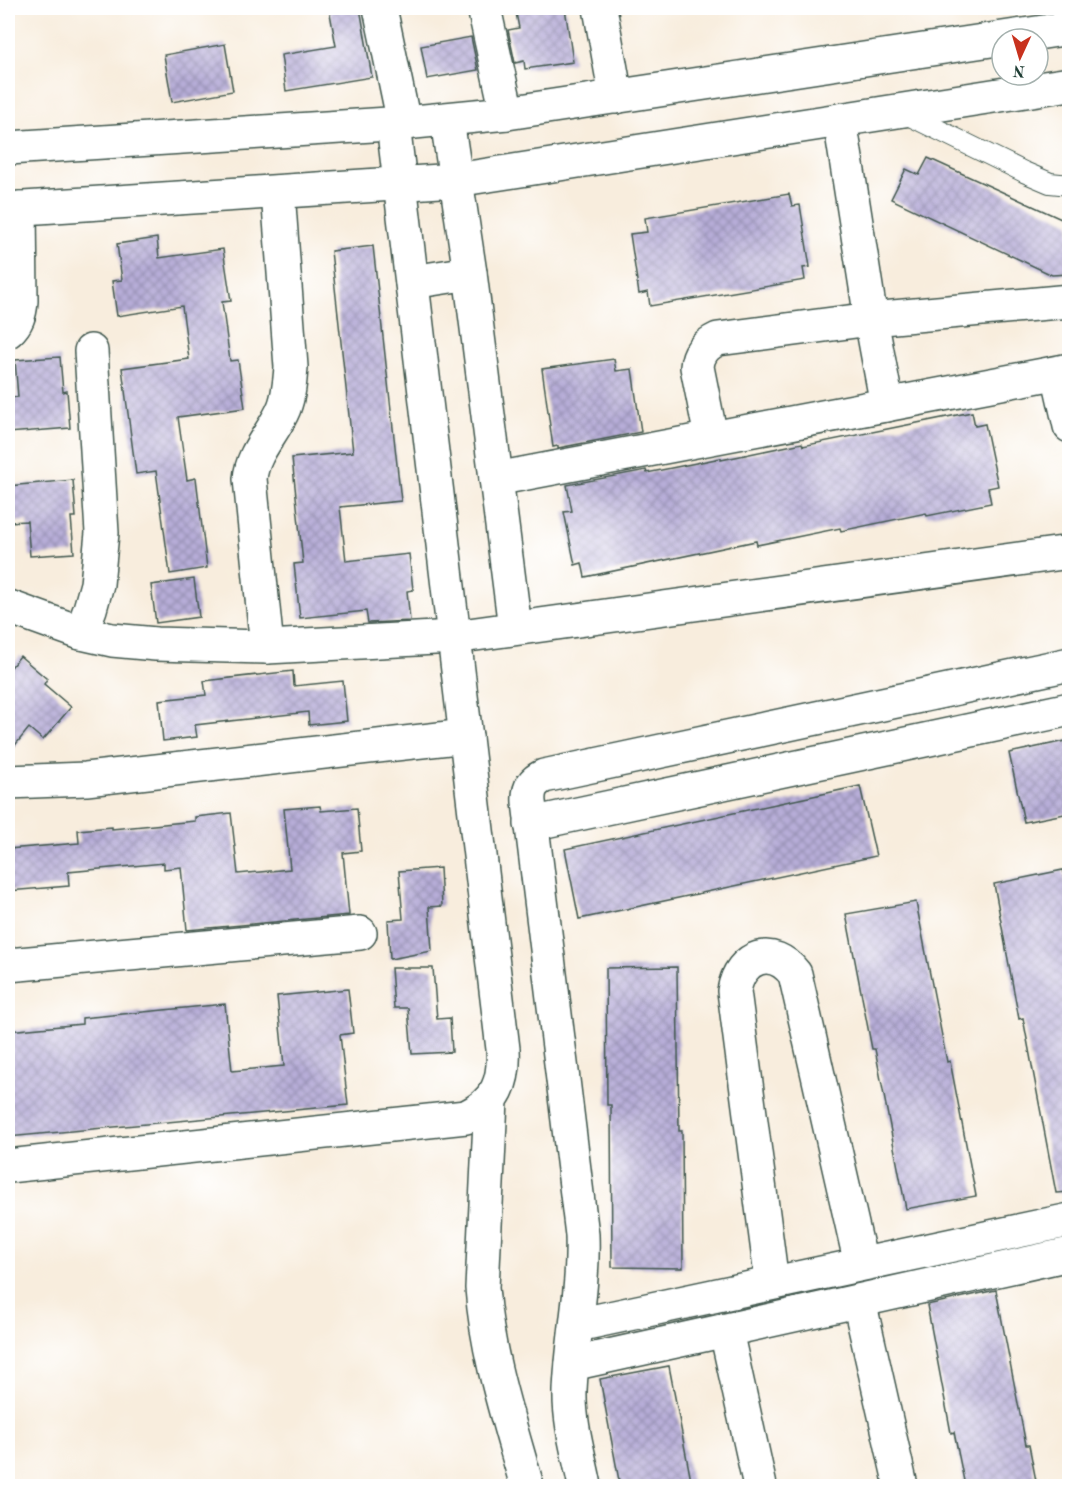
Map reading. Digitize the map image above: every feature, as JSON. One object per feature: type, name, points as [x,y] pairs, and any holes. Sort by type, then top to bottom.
[{"type":"street","points":[[380,8],[398,123],[400,185],[503,1049],[504,1069],[491,1101],[482,1288],[484,1315],[495,1368],[527,1486]]},
{"type":"street","points":[[484,8],[507,113]]},
{"type":"street","points":[[600,8],[616,97]]},
{"type":"street","points":[[8,148],[447,120],[616,97],[1070,28]]},
{"type":"street","points":[[8,331],[20,314],[21,301],[14,208],[456,180],[1070,84]]},
{"type":"street","points":[[447,120],[470,273],[515,628]]},
{"type":"street","points":[[840,120],[887,405]]},
{"type":"street","points":[[267,647],[250,479],[251,467],[256,455],[284,409],[289,391],[291,367],[278,192]]},
{"type":"street","points":[[412,282],[470,273]]},
{"type":"street","points":[[711,437],[697,367],[702,350],[718,339],[871,319],[1070,301]]},
{"type":"street","points":[[81,633],[97,584],[101,559],[102,533],[92,351]]},
{"type":"street","points":[[496,479],[1064,371],[1070,426]]},
{"type":"street","points":[[9,607],[81,633],[142,643],[267,647],[454,637],[1070,552]]},
{"type":"street","points":[[585,1486],[570,1408],[572,1364],[583,1275],[582,1235],[531,824],[528,795],[530,789],[538,778],[544,776],[1070,664]]},
{"type":"street","points":[[531,824],[1070,709]]},
{"type":"street","points":[[8,782],[87,779],[466,736]]},
{"type":"street","points":[[8,965],[360,933]]},
{"type":"street","points":[[772,1283],[734,991],[736,979],[742,968],[752,960],[764,957],[788,964],[795,974],[861,1264]]},
{"type":"street","points":[[8,1166],[466,1117],[491,1101]]},
{"type":"street","points":[[577,1324],[1070,1220]]},
{"type":"street","points":[[572,1364],[1070,1254]]},
{"type":"street","points":[[859,1301],[901,1486]]},
{"type":"street","points":[[726,1330],[760,1486]]},
{"type":"lane","points":[[900,111],[1024,172],[1050,183],[1070,185]]},
{"type":"building","points":[[329,8],[360,8],[372,77],[286,91],[281,55],[336,46]]},
{"type":"building","points":[[515,8],[565,8],[573,62],[525,69],[524,61],[515,63],[508,30],[519,28]]},
{"type":"building","points":[[471,37],[478,70],[427,79],[421,46]]},
{"type":"building","points":[[225,44],[233,91],[172,102],[164,55]]},
{"type":"building","points":[[928,158],[1070,223],[1070,274],[1052,275],[891,199],[906,169],[919,175]]},
{"type":"building","points":[[789,194],[792,206],[800,205],[810,267],[803,268],[805,280],[650,306],[648,292],[639,294],[630,234],[647,232],[645,218]]},
{"type":"building","points":[[157,238],[159,258],[223,249],[231,301],[222,302],[230,361],[238,360],[245,408],[178,417],[187,480],[196,478],[207,568],[170,574],[156,471],[136,474],[122,368],[189,359],[182,306],[117,316],[112,281],[122,280],[117,244]]},
{"type":"building","points":[[373,246],[401,501],[340,507],[346,561],[409,554],[413,590],[407,591],[410,621],[368,623],[366,611],[300,618],[294,564],[303,563],[292,458],[353,452],[331,251]]},
{"type":"building","points":[[60,357],[63,392],[67,391],[70,428],[8,433],[8,398],[18,397],[15,360]]},
{"type":"building","points":[[614,359],[616,371],[632,369],[641,432],[558,448],[558,446],[553,447],[542,369]]},
{"type":"building","points":[[972,412],[975,426],[985,424],[998,486],[988,488],[991,503],[927,516],[926,513],[841,531],[840,528],[757,545],[756,541],[585,577],[582,563],[575,565],[564,512],[572,511],[567,485],[646,470],[647,473],[721,458],[721,460],[802,443],[803,446]]},
{"type":"building","points":[[73,480],[76,517],[71,517],[74,553],[30,556],[27,521],[8,522],[8,486]]},
{"type":"building","points":[[194,579],[199,617],[156,623],[151,585]]},
{"type":"building","points":[[20,656],[47,679],[44,684],[71,707],[43,740],[29,728],[8,754],[8,671]]},
{"type":"building","points":[[293,671],[294,686],[343,681],[347,721],[309,725],[308,712],[195,725],[197,737],[163,741],[159,700],[206,695],[204,681]]},
{"type":"building","points":[[1070,740],[1070,813],[1024,822],[1009,753]]},
{"type":"building","points":[[860,786],[876,856],[579,919],[565,849]]},
{"type":"building","points":[[320,806],[321,811],[357,808],[361,851],[343,853],[349,915],[187,930],[181,867],[164,869],[164,863],[68,872],[69,886],[8,891],[8,849],[79,843],[78,830],[195,821],[195,817],[231,813],[238,874],[290,869],[284,809]]},
{"type":"building","points":[[440,868],[442,906],[429,907],[432,951],[390,959],[388,920],[403,919],[399,871]]},
{"type":"building","points":[[1063,870],[1070,905],[1070,1192],[1056,1193],[1023,1018],[1019,1019],[994,884]]},
{"type":"building","points":[[916,902],[976,1196],[906,1209],[846,914]]},
{"type":"building","points":[[677,967],[683,1268],[612,1267],[611,1105],[607,1105],[606,968]]},
{"type":"building","points":[[391,968],[433,968],[437,1019],[450,1018],[452,1052],[412,1054],[408,1008],[394,1008]]},
{"type":"building","points":[[348,989],[353,1033],[340,1035],[348,1105],[8,1137],[8,1031],[82,1024],[82,1018],[225,1004],[232,1071],[284,1066],[277,996]]},
{"type":"building","points":[[996,1290],[1026,1445],[1029,1445],[1037,1486],[965,1486],[954,1432],[951,1433],[927,1305]]},
{"type":"building","points":[[669,1366],[692,1486],[620,1486],[600,1379]]}]
